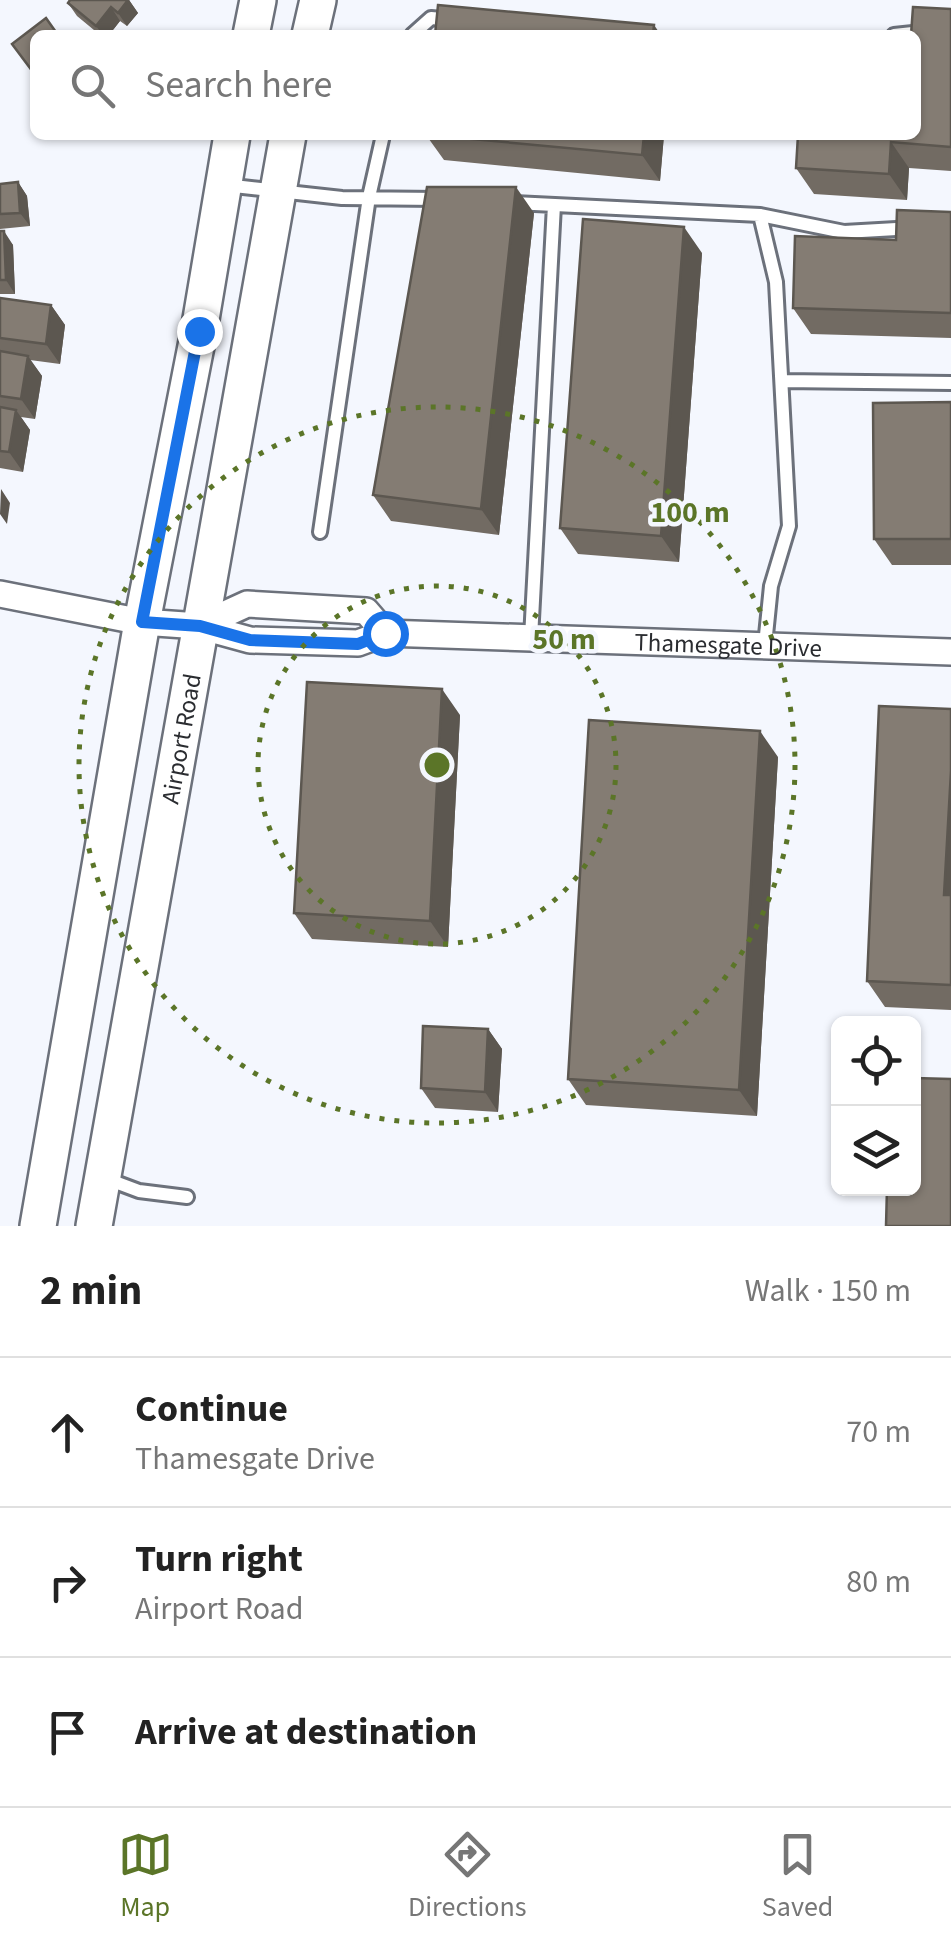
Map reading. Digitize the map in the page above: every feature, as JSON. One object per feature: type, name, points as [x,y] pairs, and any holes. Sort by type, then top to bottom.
[{"type":"main road","points":[[252,30],[258,0]]},
{"type":"main road","points":[[311,30],[318,0]]},
{"type":"main road","points":[[38,1226],[142,622],[199,331],[231,140]]},
{"type":"main road","name":"Airport Road","points":[[94,1226],[287,140]]},
{"type":"main road","points":[[48,1173],[102,1177]]},
{"type":"street","name":"Thamesgate Drive","points":[[0,594],[142,622],[200,626],[250,640],[358,644],[385,633],[951,652]]},
{"type":"street","name":"Thamesgate Drive","points":[[200,626],[248,604],[366,612],[385,633]]},
{"type":"lane","points":[[417,30],[430,18],[470,21]]},
{"type":"lane","points":[[921,32],[951,29]]},
{"type":"lane","points":[[320,532],[382,140]]},
{"type":"lane","points":[[222,184],[342,198],[448,199]]},
{"type":"lane","points":[[501,202],[760,215],[844,232],[932,227]]},
{"type":"lane","points":[[531,638],[554,205]]},
{"type":"lane","points":[[760,215],[776,282],[789,526],[771,586],[765,646]]},
{"type":"lane","points":[[782,381],[951,383]]},
{"type":"lane","points":[[102,1177],[139,1192],[187,1197]]},
{"type":"building","points":[[128,0],[118,13],[111,7],[96,26],[68,3]]},
{"type":"building","points":[[438,5],[654,25],[654,30],[436,30]]},
{"type":"building","points":[[913,7],[951,9],[951,147],[891,142],[889,174],[796,168],[798,140],[921,140],[921,30],[911,30]]},
{"type":"building","points":[[46,18],[54,30],[30,30]]},
{"type":"building","points":[[30,30],[30,68],[12,44]]},
{"type":"building","points":[[482,140],[644,140],[642,155]]},
{"type":"building","points":[[18,182],[20,213],[0,214],[0,184]]},
{"type":"building","points":[[427,187],[516,187],[481,509],[373,495]]},
{"type":"building","points":[[897,210],[951,212],[951,313],[793,308],[795,236],[896,240]]},
{"type":"building","points":[[583,219],[684,227],[661,536],[560,528]]},
{"type":"building","points":[[0,231],[4,231],[6,280],[0,280]]},
{"type":"building","points":[[0,298],[51,305],[46,344],[0,338]]},
{"type":"building","points":[[0,351],[28,356],[21,399],[0,396]]},
{"type":"building","points":[[951,402],[951,539],[874,539],[873,403]]},
{"type":"building","points":[[0,407],[16,410],[9,452],[0,451]]},
{"type":"building","points":[[307,682],[442,689],[430,921],[294,913]]},
{"type":"building","points":[[879,706],[951,709],[944,895],[951,895],[951,985],[867,981]]},
{"type":"building","points":[[589,720],[760,731],[739,1090],[568,1079]]},
{"type":"building","points":[[423,1026],[488,1029],[485,1092],[421,1088]]},
{"type":"building","points":[[921,1078],[951,1079],[951,1226],[886,1226],[887,1196],[921,1196]]},
{"type":"route","points":[[199,331],[142,622],[200,626],[250,640],[358,644],[385,633]]}]
